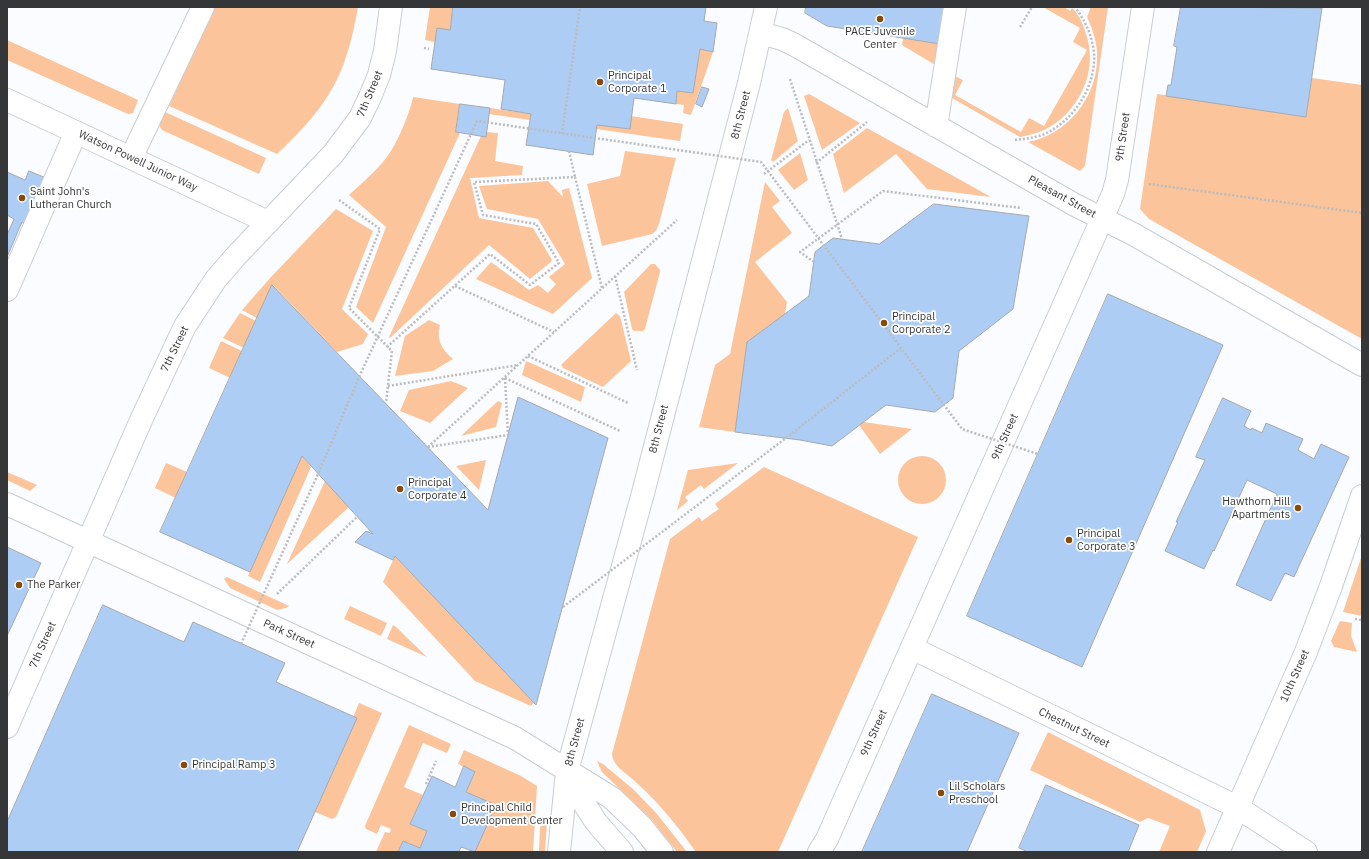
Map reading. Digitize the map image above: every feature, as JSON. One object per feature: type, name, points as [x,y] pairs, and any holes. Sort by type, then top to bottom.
[{"type":"main road","points":[[131,158],[203,7]]},
{"type":"main road","name":"7th Street","points":[[7,728],[142,418],[185,326],[216,279],[333,154],[360,118],[379,75],[385,51],[391,7]]},
{"type":"main road","name":"8th Street","points":[[559,852],[567,771],[643,493],[761,33],[766,7]]},
{"type":"main road","points":[[936,126],[955,7]]},
{"type":"main road","name":"9th Street","points":[[823,848],[1113,194],[1117,180],[1143,7]]},
{"type":"main road","name":"Pleasant Street","points":[[761,33],[793,44],[1075,205],[1133,234],[1362,365]]},
{"type":"main road","name":"Watson Powell Junior Way","points":[[7,100],[268,222]]},
{"type":"main road","points":[[7,290],[76,132]]},
{"type":"main road","name":"10th Street","points":[[1218,852],[1306,652],[1331,586],[1362,496]]},
{"type":"main road","name":"Park Street","points":[[7,504],[490,726],[530,746],[567,771],[612,798],[642,827],[662,852]]},
{"type":"main road","name":"Chestnut Street","points":[[912,648],[1237,807],[1306,852]]},
{"type":"main road","points":[[567,771],[582,800],[596,822],[622,852]]},
{"type":"path","points":[[562,134],[580,7]]},
{"type":"path","points":[[1020,27],[1032,7]]},
{"type":"path","points":[[1015,140],[1033,138],[1061,123],[1082,100],[1087,89],[1094,62],[1093,47],[1084,20],[1075,7]]},
{"type":"path","points":[[424,48],[429,49]]},
{"type":"path","points":[[790,80],[842,239]]},
{"type":"path","points":[[241,644],[318,474],[360,375],[477,121],[761,162],[962,429],[1038,454]]},
{"type":"path","points":[[816,163],[867,122]]},
{"type":"path","points":[[764,174],[809,140]]},
{"type":"path","points":[[570,151],[602,288]]},
{"type":"path","points":[[387,346],[490,254],[530,285],[559,262],[536,224],[483,215],[474,182],[575,177]]},
{"type":"path","points":[[1149,184],[1362,213]]},
{"type":"path","points":[[814,262],[800,252],[883,191],[1021,208]]},
{"type":"path","points":[[339,200],[380,228],[349,308],[392,352],[386,402]]},
{"type":"path","points":[[505,378],[508,435],[428,447],[676,220]]},
{"type":"path","points":[[615,276],[637,370]]},
{"type":"path","points":[[455,286],[554,332]]},
{"type":"path","points":[[563,607],[902,348]]},
{"type":"path","points":[[528,356],[628,403]]},
{"type":"path","points":[[388,386],[519,364]]},
{"type":"path","points":[[505,378],[620,431]]},
{"type":"path","points":[[277,594],[358,516]]},
{"type":"path","points":[[1355,619],[1361,620]]},
{"type":"path","points":[[426,784],[436,761]]},
{"type":"shaded area","points":[[215,7],[358,7],[348,52],[335,84],[324,102],[311,118],[277,154],[169,106]]},
{"type":"shaded area","points":[[430,7],[453,7],[450,30],[435,42],[425,40]]},
{"type":"shaded area","points":[[1043,7],[1064,7],[1070,11],[1072,8],[1075,11],[1081,21],[1087,37],[1090,51],[1090,65],[1082,91],[1066,114],[1056,123],[1044,130],[1020,137],[952,98],[955,76],[963,80],[955,95],[1021,132],[1029,118],[1044,126],[1087,50],[1073,42],[1080,28]]},
{"type":"shaded area","points":[[1091,7],[1108,7],[1085,166],[1080,171],[1028,142],[1042,138],[1067,123],[1077,112],[1092,87],[1096,73],[1097,48],[1087,17]]},
{"type":"shaded area","points":[[903,38],[940,44],[937,66],[902,45]]},
{"type":"shaded area","points":[[7,40],[138,100],[133,113],[128,114],[7,60]]},
{"type":"shaded area","points":[[700,49],[713,52],[691,115],[683,113],[684,105],[676,104],[677,91],[693,93]]},
{"type":"shaded area","points":[[1312,78],[1362,85],[1362,339],[1149,219],[1140,209],[1157,94],[1306,117]]},
{"type":"shaded area","points":[[809,94],[860,123],[822,150],[804,96]]},
{"type":"shaded area","points":[[413,97],[460,104],[456,132],[460,133],[373,323],[356,307],[386,227],[349,195],[369,177],[391,151],[403,128]]},
{"type":"shaded area","points":[[490,108],[531,114],[530,120],[489,114]]},
{"type":"shaded area","points":[[788,108],[798,141],[773,162],[771,160],[784,112]]},
{"type":"shaded area","points":[[165,112],[266,158],[259,174],[162,130],[159,125]]},
{"type":"shaded area","points":[[631,116],[683,124],[680,141],[596,129],[597,125],[629,129]]},
{"type":"shaded area","points":[[867,128],[991,197],[927,189],[896,154],[844,193],[833,154]]},
{"type":"shaded area","points":[[486,132],[498,133],[495,161],[523,166],[522,175],[470,178],[479,218],[533,228],[552,260],[530,279],[489,245],[390,338],[389,337],[481,136],[486,137]]},
{"type":"shaded area","points":[[625,151],[676,158],[656,231],[652,234],[602,246],[587,184],[620,176]]},
{"type":"shaded area","points":[[800,153],[808,180],[794,190],[778,170]]},
{"type":"shaded area","points":[[548,181],[563,197],[562,190],[569,188],[592,278],[553,314],[476,279],[491,262],[529,290],[538,285],[548,293],[556,284],[549,277],[565,264],[538,219],[487,209],[479,186]]},
{"type":"shaded area","points":[[765,182],[780,201],[772,207],[792,233],[755,262],[787,302],[785,314],[747,342],[735,432],[699,427],[715,365],[730,354]]},
{"type":"shaded area","points":[[336,209],[373,231],[342,309],[368,334],[363,344],[337,352],[273,285],[257,318],[242,310],[271,277]]},
{"type":"shaded area","points":[[651,264],[655,264],[660,272],[645,329],[643,331],[634,331],[632,329],[624,292]]},
{"type":"shaded area","points":[[240,313],[256,321],[244,348],[223,338]]},
{"type":"shaded area","points":[[616,313],[620,316],[631,361],[603,387],[563,368],[561,365]]},
{"type":"shaded area","points":[[429,320],[440,325],[439,340],[443,348],[453,359],[433,371],[395,376],[405,336]]},
{"type":"shaded area","points":[[221,341],[242,351],[230,378],[209,368]]},
{"type":"shaded area","points":[[526,361],[585,387],[581,402],[522,375]]},
{"type":"shaded area","points":[[451,381],[468,388],[430,423],[400,411],[409,390]]},
{"type":"shaded area","points":[[498,401],[502,403],[496,427],[461,436]]},
{"type":"shaded area","points":[[864,422],[912,429],[880,454],[859,425]]},
{"type":"shaded area","points":[[302,456],[311,467],[260,582],[248,576]]},
{"type":"shaded area","points":[[917,456],[927,456],[939,463],[946,475],[946,485],[939,497],[927,504],[917,504],[909,500],[902,493],[898,485],[898,475],[902,467],[909,460]]},
{"type":"shaded area","points":[[486,460],[479,490],[456,466]]},
{"type":"shaded area","points":[[166,463],[187,472],[176,498],[155,488]]},
{"type":"shaded area","points":[[738,463],[704,489],[701,485],[685,497],[688,501],[677,510],[688,470]]},
{"type":"shaded area","points":[[764,467],[918,537],[778,852],[696,852],[674,822],[657,803],[640,785],[616,765],[612,754],[670,539],[699,517],[702,521],[719,509],[715,504]]},
{"type":"shaded area","points":[[7,472],[37,485],[30,491],[7,480]]},
{"type":"shaded area","points":[[325,481],[349,507],[287,564]]},
{"type":"shaded area","points":[[1362,555],[1362,616],[1343,612]]},
{"type":"shaded area","points":[[395,556],[534,702],[531,706],[475,681],[383,582]]},
{"type":"shaded area","points":[[227,577],[289,606],[277,610],[230,588],[224,579]]},
{"type":"shaded area","points":[[350,606],[387,623],[381,636],[344,619]]},
{"type":"shaded area","points":[[1340,621],[1352,623],[1351,636],[1357,652],[1334,647],[1331,641]]},
{"type":"shaded area","points":[[393,625],[396,627],[427,657],[387,639]]},
{"type":"shaded area","points":[[359,703],[382,713],[336,817],[332,819],[315,812]]},
{"type":"shaded area","points":[[409,725],[451,744],[447,753],[423,743],[404,787],[423,795],[410,824],[427,831],[420,848],[403,841],[398,852],[376,852],[385,832],[390,833],[391,829],[381,825],[377,834],[366,829],[365,826]]},
{"type":"shaded area","points":[[1048,732],[1200,810],[1206,831],[1197,852],[1159,852],[1170,826],[1148,818],[1140,822],[1030,770]]},
{"type":"shaded area","points":[[464,750],[521,776],[537,786],[533,852],[475,852],[496,805],[466,792],[475,772],[458,764]]},
{"type":"shaded area","points":[[597,761],[603,764],[633,789],[657,814],[687,852],[677,852],[652,820],[602,772]]},
{"type":"shaded area","points":[[547,822],[545,852],[539,852],[540,827]]},
{"type":"building","name":"Principal Corporate 1","points":[[453,7],[706,7],[704,21],[717,23],[713,52],[700,49],[693,93],[677,91],[676,104],[634,98],[630,129],[597,125],[593,155],[526,145],[531,114],[501,109],[505,80],[431,69],[437,28],[450,30]]},
{"type":"building","name":"PACE Juvenile Center","points":[[806,7],[946,7],[940,44],[827,26],[805,13]]},
{"type":"building","points":[[1181,7],[1322,8],[1306,117],[1166,96],[1168,85],[1171,85],[1177,47],[1174,46]]},
{"type":"building","points":[[702,87],[709,89],[702,107],[696,104]]},
{"type":"building","points":[[460,104],[490,108],[486,137],[456,132]]},
{"type":"building","name":"Saint John's Lutheran Church","points":[[29,171],[46,178],[26,224],[22,222],[7,257],[7,235],[14,219],[7,215],[7,172],[25,180]]},
{"type":"building","name":"Principal Corporate 2","points":[[934,204],[1029,216],[1013,309],[959,351],[953,398],[935,412],[886,405],[832,446],[800,440],[735,432],[747,342],[809,296],[815,252],[833,238],[879,244]]},
{"type":"building","name":"Principal Corporate 4","points":[[272,285],[488,510],[518,397],[608,438],[536,705],[395,556],[393,560],[355,542],[366,531],[373,534],[302,456],[250,572],[160,532]]},
{"type":"building","name":"Principal Corporate 3","points":[[1108,294],[1223,345],[1082,667],[967,616]]},
{"type":"building","name":"Hawthorn Hill Apartments","points":[[1223,398],[1251,411],[1244,426],[1251,430],[1252,428],[1262,433],[1266,423],[1303,439],[1298,450],[1314,459],[1321,444],[1349,457],[1294,577],[1285,573],[1271,601],[1236,585],[1277,494],[1247,480],[1204,569],[1165,551],[1178,522],[1176,522],[1205,460],[1196,457]]},
{"type":"building","name":"The Parker","points":[[7,547],[41,563],[7,636]]},
{"type":"building","name":"Principal Ramp 3","points":[[103,605],[184,642],[193,622],[285,663],[276,682],[357,718],[297,852],[7,852],[7,822]]},
{"type":"building","name":"Lil Scholars Preschool","points":[[932,694],[1019,733],[967,852],[862,852]]},
{"type":"building","name":"Principal Child Development Center","points":[[464,766],[475,772],[466,792],[496,805],[475,852],[461,847],[459,852],[398,852],[403,841],[420,848],[427,831],[410,824],[432,776],[455,787]]},
{"type":"building","points":[[1046,785],[1139,825],[1128,852],[1028,852],[1019,848]]},
{"type":"place","name":"PACE Juvenile Center","points":[[880,19]]},
{"type":"place","name":"Principal Corporate 1","points":[[600,82]]},
{"type":"place","name":"Saint John's Lutheran Church","points":[[22,198]]},
{"type":"place","name":"Principal Corporate 2","points":[[884,323]]},
{"type":"place","name":"Principal Corporate 4","points":[[400,489]]},
{"type":"place","name":"Hawthorn Hill Apartments","points":[[1298,508]]},
{"type":"place","name":"Principal Corporate 3","points":[[1069,540]]},
{"type":"place","name":"The Parker","points":[[19,585]]},
{"type":"place","name":"Principal Ramp 3","points":[[184,765]]},
{"type":"place","name":"Lil Scholars Preschool","points":[[941,793]]},
{"type":"place","name":"Principal Child Development Center","points":[[453,814]]}]
